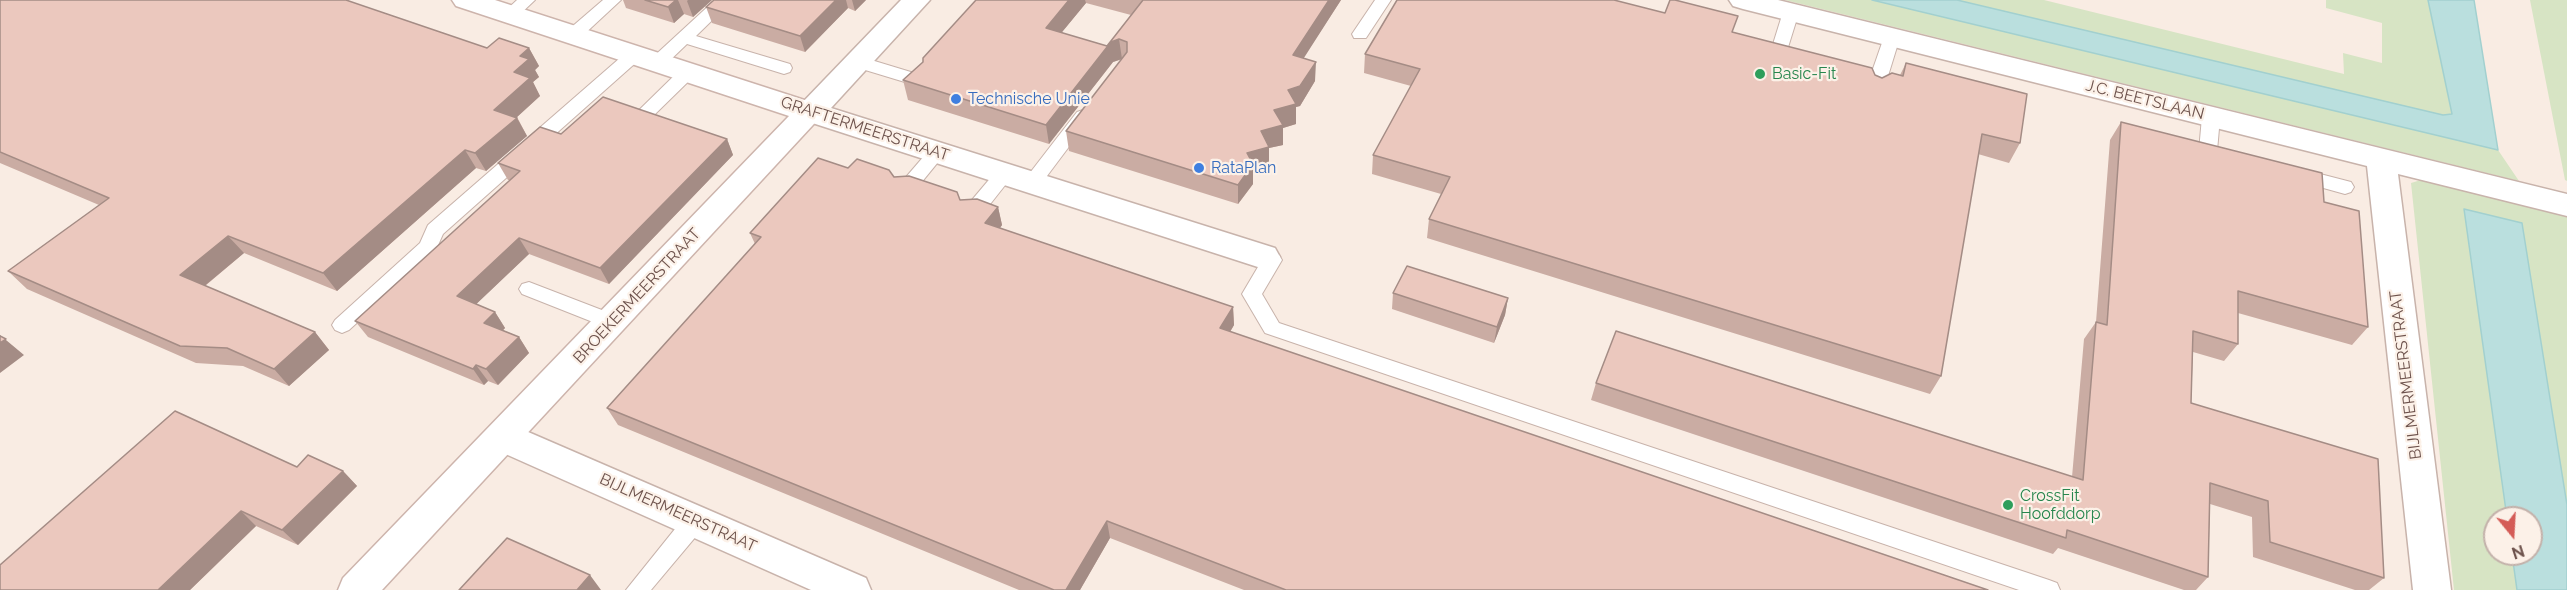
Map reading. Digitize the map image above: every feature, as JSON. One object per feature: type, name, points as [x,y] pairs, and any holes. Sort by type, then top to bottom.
[{"type":"street","name":"GRAFTERMEERSTRAAT","points":[[466,0],[519,7],[573,34],[1268,258]]},
{"type":"street","name":"BROEKERMEERSTRAAT","points":[[357,590],[505,437],[916,0]]},
{"type":"street","name":"J.C. BEETSLAAN","points":[[1743,0],[2557,203]]},
{"type":"street","name":"BIJLMERMEERSTRAAT","points":[[2381,159],[2432,590]]},
{"type":"street","name":"BIJLMERMEERSTRAAT","points":[[505,437],[852,590]]},
{"type":"lane","points":[[573,34],[613,0]]},
{"type":"lane","points":[[342,325],[428,247],[435,230],[646,58],[684,38],[725,0]]},
{"type":"lane","points":[[1360,34],[1383,0]]},
{"type":"lane","points":[[1777,57],[1791,12]]},
{"type":"lane","points":[[1875,89],[1892,37]]},
{"type":"lane","points":[[684,38],[784,68]]},
{"type":"lane","points":[[858,62],[918,80]]},
{"type":"lane","points":[[642,117],[688,72]]},
{"type":"lane","points":[[973,212],[1018,178],[1094,102]]},
{"type":"lane","points":[[2208,151],[2211,117]]},
{"type":"lane","points":[[2187,145],[2231,157]]},
{"type":"lane","points":[[906,189],[937,153]]},
{"type":"lane","points":[[2276,169],[2345,187]]},
{"type":"lane","points":[[1268,258],[1252,294],[1272,328],[2049,590]]},
{"type":"lane","points":[[528,289],[613,322]]},
{"type":"lane","points":[[637,590],[695,521]]},
{"type":"green space","points":[[1785,0],[1872,0],[2498,150],[2519,181]]},
{"type":"green space","points":[[1957,0],[2044,0],[2344,74],[2343,53],[2382,63],[2382,23],[2326,8],[2326,0],[2428,0],[2452,114],[2443,115]]},
{"type":"green space","points":[[2530,0],[2567,0],[2567,181],[2565,180]]},
{"type":"green space","points":[[2421,180],[2567,216],[2567,505],[2543,509],[2543,506],[2483,506],[2483,566],[2514,566],[2517,590],[2454,590],[2411,183]]},
{"type":"water","points":[[1872,0],[1957,0],[2443,115],[2452,114],[2428,0],[2474,0],[2498,150]]},
{"type":"water","points":[[2464,209],[2522,223],[2567,505],[2567,590],[2517,590],[2514,566],[2543,566],[2543,506],[2505,506]]},
{"type":"building","points":[[0,0],[346,0],[487,48],[499,38],[529,48],[520,56],[529,59],[514,72],[530,78],[494,110],[517,118],[475,153],[465,150],[323,273],[228,236],[180,275],[315,332],[274,369],[227,348],[180,346],[8,271],[109,198],[0,152]]},
{"type":"building","points":[[645,0],[676,0],[668,7]]},
{"type":"building","points":[[714,0],[836,0],[800,36],[706,7]]},
{"type":"building","points":[[976,0],[1069,0],[1046,28],[1107,46],[1143,0],[1329,0],[1293,55],[1316,62],[1300,86],[1288,90],[1296,104],[1274,110],[1283,125],[1261,131],[1269,147],[1247,153],[1253,164],[1238,185],[1066,131],[1127,52],[1127,42],[1119,39],[1111,42],[1046,125],[903,80],[923,62],[923,58]]},
{"type":"building","points":[[1397,0],[1614,0],[1665,13],[1670,0],[1675,0],[1738,16],[1732,32],[1872,68],[1875,75],[1882,78],[1892,73],[1903,76],[1906,63],[2027,94],[2020,143],[1982,134],[1941,376],[1429,219],[1450,177],[1373,155],[1420,69],[1365,54]]},
{"type":"building","points":[[603,97],[727,139],[600,268],[519,238],[457,296],[495,312],[484,323],[519,337],[486,369],[476,365],[473,369],[355,321],[520,171],[498,163],[540,127],[561,134]]},
{"type":"building","points":[[2121,122],[2322,173],[2324,202],[2359,211],[2368,327],[2238,291],[2238,344],[2193,331],[2191,403],[2378,459],[2384,578],[2270,542],[2268,501],[2210,483],[2208,577],[2067,530],[2066,538],[1596,383],[1616,331],[2083,480],[2096,322],[2107,325]]},
{"type":"building","points":[[818,158],[848,168],[857,159],[889,170],[894,177],[909,176],[957,192],[960,200],[977,199],[998,207],[985,223],[1233,307],[1220,328],[1988,590],[1286,590],[1107,521],[1066,590],[1054,590],[607,408],[761,237],[750,233]]},
{"type":"building","points":[[1407,266],[1508,298],[1497,327],[1393,293]]},
{"type":"building","points":[[175,411],[297,467],[308,455],[343,471],[282,530],[241,511],[158,590],[0,590],[0,565]]},
{"type":"building","points":[[507,538],[590,575],[577,590],[459,590]]},
{"type":"place","name":"Basic-Fit","points":[[1760,74]]},
{"type":"place","name":"Technische Unie","points":[[956,99]]},
{"type":"place","name":"RataPlan","points":[[1199,168]]},
{"type":"place","name":"CrossFit Hoofddorp","points":[[2008,505]]}]
